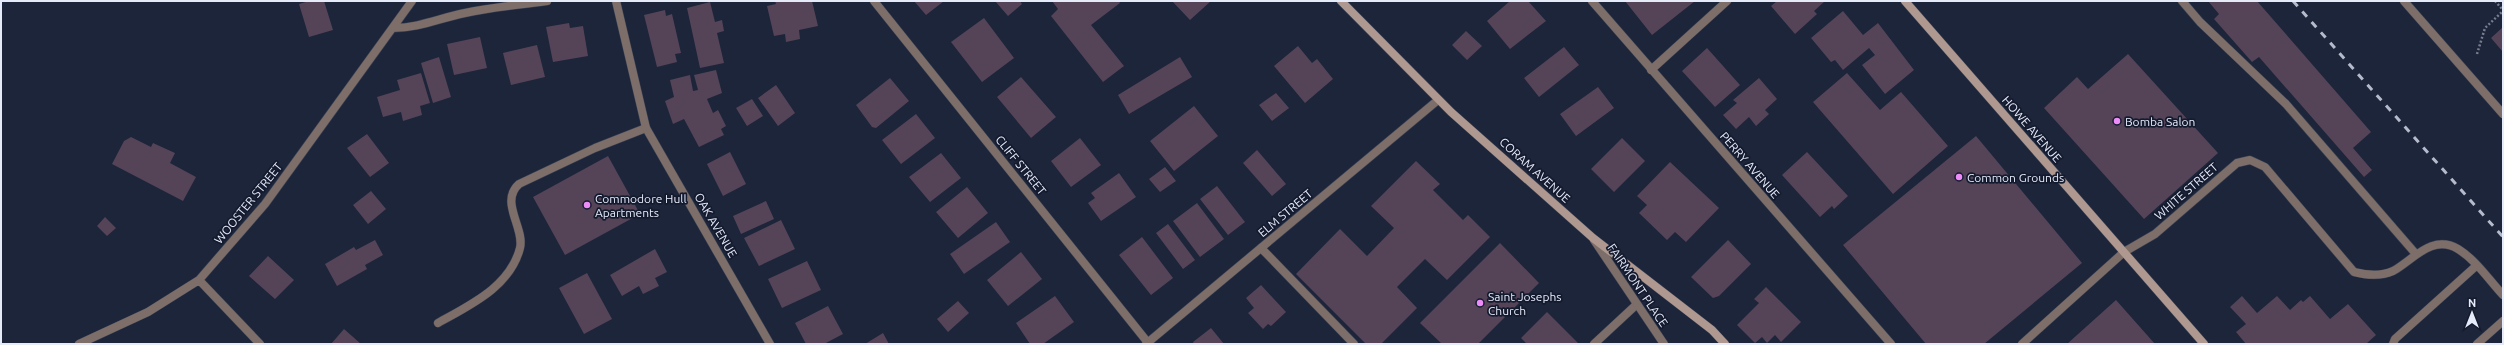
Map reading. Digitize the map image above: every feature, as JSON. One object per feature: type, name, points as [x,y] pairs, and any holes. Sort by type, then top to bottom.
[{"type":"main road","name":"CORAM AVENUE","points":[[1341,1],[1438,100],[1593,238],[1712,330],[1725,344]]},
{"type":"main road","name":"HOWE AVENUE","points":[[1905,1],[2204,344]]},
{"type":"street","name":"WOOSTER STREET","points":[[79,344],[148,312],[199,280],[269,198],[412,1]]},
{"type":"street","points":[[393,28],[426,25],[449,16],[483,9],[547,1]]},
{"type":"street","name":"OAK AVENUE","points":[[616,1],[646,128],[770,344]]},
{"type":"street","name":"CLIFF STREET","points":[[874,1],[1148,344]]},
{"type":"street","name":"PERRY AVENUE","points":[[1592,1],[1891,344]]},
{"type":"street","points":[[1652,70],[1728,1]]},
{"type":"street","points":[[2182,1],[2200,22],[2286,104],[2415,253],[2430,247],[2446,246],[2457,248],[2503,295]]},
{"type":"street","points":[[2404,1],[2503,114]]},
{"type":"street","name":"ELM STREET","points":[[1148,344],[1438,100]]},
{"type":"street","points":[[438,323],[480,299],[504,280],[520,247],[511,199],[513,190],[519,184],[588,152],[646,128]]},
{"type":"street","name":"WHITE STREET","points":[[2026,342],[2124,252],[2155,234],[2237,163],[2250,160],[2266,167],[2354,272],[2366,275],[2393,271],[2415,253]]},
{"type":"street","name":"FAIRMONT PLACE","points":[[1593,238],[1636,305],[1664,344]]},
{"type":"street","points":[[1261,248],[1354,344]]},
{"type":"street","points":[[2393,344],[2395,339],[2476,266]]},
{"type":"street","points":[[199,280],[260,344]]},
{"type":"street","points":[[1594,344],[1636,305]]},
{"type":"street","points":[[2477,344],[2503,321]]},
{"type":"path","points":[[2477,54],[2485,28],[2503,11],[2495,1]]},
{"type":"building","points":[[309,1],[324,1],[333,30],[309,37],[299,4]]},
{"type":"building","points":[[775,1],[812,1],[818,26],[799,30],[800,39],[786,42],[785,34],[774,36],[767,6],[776,4]]},
{"type":"building","points":[[914,1],[944,1],[926,15]]},
{"type":"building","points":[[995,1],[1020,1],[1022,4],[1008,16]]},
{"type":"building","points":[[1052,1],[1119,1],[1120,3],[1091,25],[1124,66],[1103,82],[1051,16],[1058,9]]},
{"type":"building","points":[[1172,1],[1211,1],[1190,20]]},
{"type":"building","points":[[1510,1],[1528,1],[1546,21],[1510,49],[1487,21]]},
{"type":"building","points":[[1625,1],[1695,1],[1652,35]]},
{"type":"building","points":[[1777,1],[1825,1],[1814,11],[1817,14],[1795,34],[1771,6]]},
{"type":"building","points":[[2208,1],[2257,1],[2371,132],[2353,148],[2372,170],[2364,177],[2259,57],[2252,62],[2214,19],[2219,14]]},
{"type":"building","points":[[710,2],[715,22],[722,20],[724,31],[717,33],[724,63],[700,68],[687,8]]},
{"type":"building","points":[[665,10],[666,16],[672,14],[681,53],[675,54],[677,62],[657,67],[644,15]]},
{"type":"building","points":[[1843,11],[1863,35],[1878,23],[1914,70],[1885,94],[1862,65],[1875,55],[1869,48],[1843,70],[1835,60],[1831,62],[1811,38]]},
{"type":"building","points":[[984,18],[1014,58],[982,82],[951,42]]},
{"type":"building","points":[[569,23],[570,28],[583,26],[588,56],[553,62],[546,27]]},
{"type":"building","points":[[2503,27],[2503,52],[2491,38]]},
{"type":"building","points":[[1466,31],[1482,46],[1467,60],[1452,45]]},
{"type":"building","points":[[480,37],[487,68],[454,75],[447,44]]},
{"type":"building","points":[[537,45],[545,77],[511,85],[503,53]]},
{"type":"building","points":[[1298,46],[1312,63],[1317,59],[1333,79],[1305,103],[1274,66]]},
{"type":"building","points":[[1564,47],[1579,65],[1539,97],[1524,78]]},
{"type":"building","points":[[1707,48],[1740,85],[1715,107],[1682,71]]},
{"type":"building","points":[[2128,54],[2218,153],[2144,219],[2044,108],[2077,77],[2088,89]]},
{"type":"building","points":[[439,57],[451,97],[433,103],[421,63]]},
{"type":"building","points":[[1180,57],[1192,77],[1129,114],[1118,95]]},
{"type":"building","points":[[716,70],[722,93],[707,99],[713,113],[718,110],[726,126],[721,129],[724,135],[699,147],[684,119],[673,124],[665,101],[674,97],[670,80],[690,75],[693,91],[698,90],[694,75]]},
{"type":"building","points":[[421,73],[430,103],[420,106],[422,115],[403,121],[401,112],[383,117],[377,97],[400,90],[397,80]]},
{"type":"building","points":[[1847,73],[1880,110],[1901,92],[1948,146],[1893,194],[1813,102]]},
{"type":"building","points":[[1021,77],[1056,117],[1031,138],[997,97]]},
{"type":"building","points":[[890,78],[909,101],[876,128],[872,127],[856,105]]},
{"type":"building","points":[[1759,78],[1777,99],[1765,110],[1769,114],[1756,126],[1749,117],[1736,129],[1723,115],[1737,103],[1733,100]]},
{"type":"building","points":[[776,85],[795,113],[778,126],[758,98]]},
{"type":"building","points":[[1598,87],[1614,108],[1576,136],[1560,114]]},
{"type":"building","points":[[1276,93],[1289,108],[1272,121],[1259,105]]},
{"type":"building","points":[[752,99],[763,116],[747,126],[736,108]]},
{"type":"building","points":[[1194,106],[1218,136],[1174,171],[1150,141]]},
{"type":"building","points":[[916,114],[935,138],[901,164],[882,140]]},
{"type":"building","points":[[367,134],[389,163],[370,177],[347,148]]},
{"type":"building","points":[[1976,136],[2082,263],[1984,344],[1926,344],[1843,245]]},
{"type":"building","points":[[131,137],[151,147],[153,143],[175,153],[170,163],[196,177],[183,201],[112,164],[124,141]]},
{"type":"building","points":[[1080,138],[1101,165],[1071,187],[1051,161]]},
{"type":"building","points":[[1622,138],[1645,161],[1614,192],[1591,169]]},
{"type":"building","points":[[1257,150],[1286,184],[1272,196],[1243,163]]},
{"type":"building","points":[[730,152],[746,184],[723,196],[707,164]]},
{"type":"building","points":[[1807,152],[1848,196],[1834,209],[1832,206],[1820,217],[1782,175]]},
{"type":"building","points":[[941,153],[961,178],[930,202],[909,177]]},
{"type":"building","name":"Commodore Hull Apartments","points":[[608,156],[640,214],[565,255],[533,197]]},
{"type":"building","points":[[1416,161],[1440,184],[1433,190],[1463,220],[1468,215],[1490,237],[1447,280],[1425,259],[1397,287],[1417,308],[1381,344],[1366,344],[1296,274],[1340,229],[1367,256],[1394,228],[1371,206]]},
{"type":"building","points":[[1670,162],[1719,208],[1686,242],[1675,232],[1667,240],[1639,213],[1647,205],[1637,196]]},
{"type":"building","points":[[1165,167],[1176,181],[1160,192],[1149,179]]},
{"type":"building","points":[[1119,173],[1136,197],[1101,221],[1088,203],[1095,198],[1091,193]]},
{"type":"building","points":[[1217,186],[1245,222],[1228,235],[1200,199]]},
{"type":"building","points":[[967,187],[988,213],[958,238],[936,212]]},
{"type":"building","points":[[371,191],[386,209],[368,224],[353,205]]},
{"type":"building","points":[[766,201],[774,219],[741,234],[733,216]]},
{"type":"building","points":[[1197,203],[1224,239],[1200,257],[1173,221]]},
{"type":"building","points":[[105,217],[116,228],[107,236],[97,226]]},
{"type":"building","points":[[781,220],[795,249],[759,266],[744,238]]},
{"type":"building","points":[[996,222],[1010,242],[964,274],[950,254]]},
{"type":"building","points":[[1168,224],[1195,260],[1183,269],[1156,233]]},
{"type":"building","points":[[1142,237],[1173,278],[1151,295],[1119,255]]},
{"type":"building","points":[[375,240],[383,255],[365,265],[367,269],[337,286],[325,264],[354,247],[356,250]]},
{"type":"building","points":[[1728,240],[1751,264],[1719,296],[1713,298],[1691,277]]},
{"type":"building","name":"Saint Josephs Church","points":[[1500,243],[1539,283],[1478,344],[1442,344],[1420,323]]},
{"type":"building","points":[[655,249],[667,272],[655,278],[659,286],[643,294],[639,286],[622,296],[610,275]]},
{"type":"building","points":[[1021,252],[1042,279],[1008,306],[987,280]]},
{"type":"building","points":[[268,256],[294,280],[275,299],[249,276]]},
{"type":"building","points":[[807,261],[821,290],[782,308],[768,279]]},
{"type":"building","points":[[587,273],[612,319],[584,334],[559,288]]},
{"type":"building","points":[[1261,285],[1286,312],[1271,326],[1268,324],[1263,329],[1248,313],[1254,308],[1246,298]]},
{"type":"building","points":[[1766,287],[1801,322],[1781,342],[1775,335],[1767,343],[1762,337],[1755,343],[1737,325],[1759,303],[1754,299]]},
{"type":"building","points":[[1055,296],[1074,322],[1043,344],[1030,344],[1016,323]]},
{"type":"building","points":[[2242,296],[2257,313],[2277,296],[2290,310],[2301,300],[2303,302],[2310,296],[2330,319],[2348,304],[2376,335],[2366,344],[2246,344],[2236,332],[2246,324],[2230,307]]},
{"type":"building","points":[[2116,300],[2155,344],[2067,344]]},
{"type":"building","points":[[958,301],[969,313],[948,332],[937,319]]},
{"type":"building","points":[[828,306],[843,334],[824,344],[806,344],[795,323]]},
{"type":"building","points":[[1547,312],[1579,344],[1527,344],[1521,338]]},
{"type":"building","points":[[1211,328],[1224,344],[1194,344],[1193,342]]},
{"type":"building","points":[[344,329],[361,344],[331,344]]},
{"type":"building","points":[[883,333],[889,344],[865,344]]},
{"type":"railway","points":[[2293,1],[2503,237]]},
{"type":"place","name":"Bomba Salon","points":[[2117,121]]},
{"type":"place","name":"Common Grounds","points":[[1959,177]]},
{"type":"place","name":"Commodore Hull Apartments","points":[[587,205]]},
{"type":"place","name":"Saint Josephs Church","points":[[1480,303]]}]
